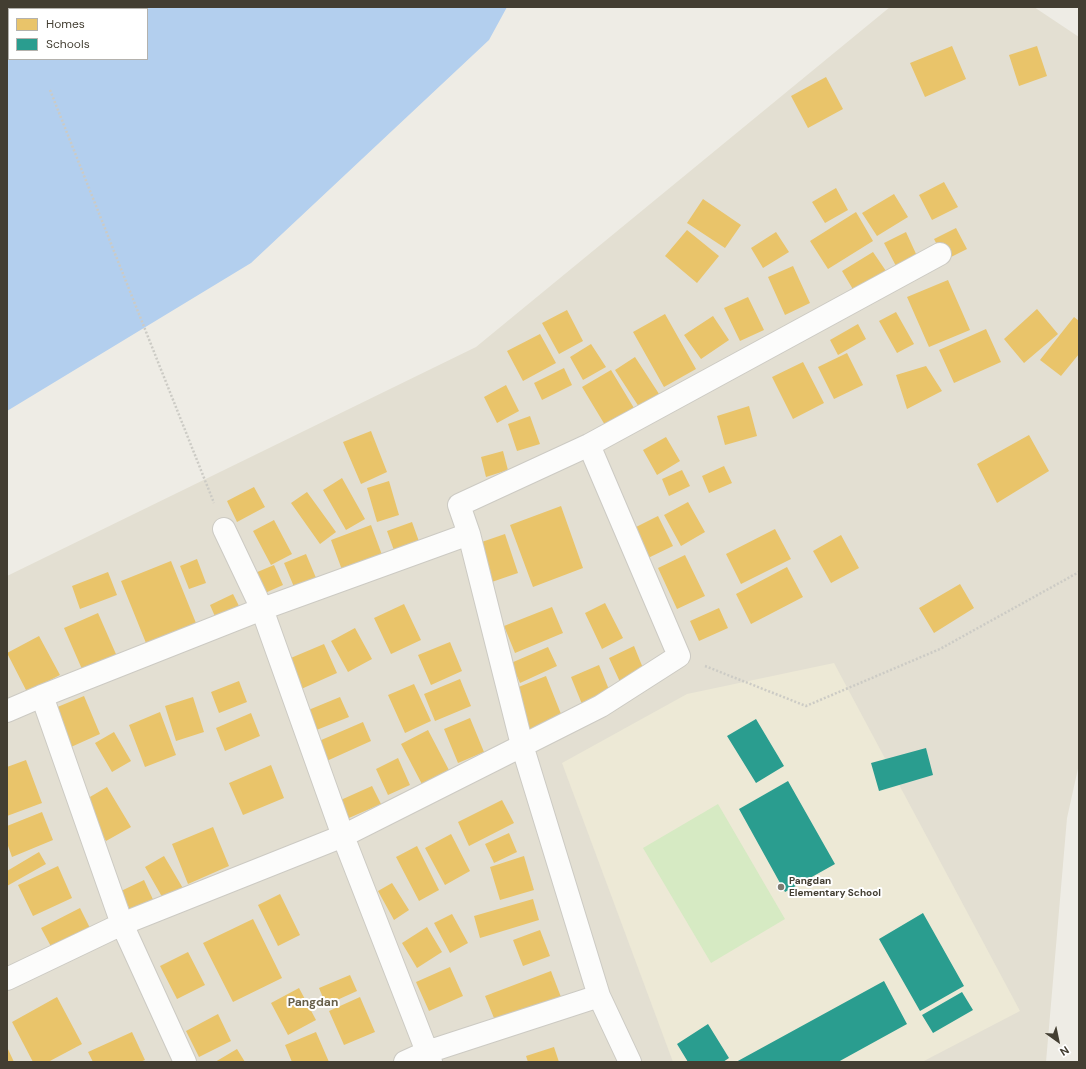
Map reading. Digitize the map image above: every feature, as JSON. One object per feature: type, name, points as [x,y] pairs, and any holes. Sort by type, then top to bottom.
[{"type":"street","points":[[630,1062],[599,996],[522,745],[469,534],[459,505],[588,445],[940,254]]},
{"type":"street","points":[[7,979],[122,924],[343,836],[601,706],[678,656],[588,445]]},
{"type":"street","points":[[224,530],[262,609],[343,836],[429,1057]]},
{"type":"street","points":[[7,711],[262,609],[469,534]]},
{"type":"street","points":[[42,696],[122,924],[185,1062]]},
{"type":"street","points":[[405,1062],[429,1057],[599,996]]},
{"type":"path","points":[[50,90],[224,530]]},
{"type":"path","points":[[678,656],[806,706],[940,649],[1079,572]]},
{"type":"shaded area","points":[[890,7],[1034,7],[1079,37],[1079,764],[1067,818],[1046,1062],[7,1062],[7,576],[476,347]]},
{"type":"shaded area","name":"Pangdan Elementary School","points":[[834,663],[1020,1011],[922,1062],[673,1062],[562,763],[687,694]]},
{"type":"green space","points":[[718,804],[785,919],[711,963],[643,848]]},
{"type":"water","points":[[7,7],[507,7],[489,40],[251,263],[7,411]]},
{"type":"building: Homes","points":[[952,46],[966,79],[925,97],[910,63]]},
{"type":"building: Homes","points":[[1037,46],[1047,76],[1019,86],[1009,55]]},
{"type":"building: Homes","points":[[826,77],[843,109],[808,128],[791,96]]},
{"type":"building: Homes","points":[[944,182],[958,207],[932,220],[919,195]]},
{"type":"building: Homes","points":[[836,188],[848,210],[825,223],[812,202]]},
{"type":"building: Homes","points":[[894,194],[908,217],[877,236],[862,213]]},
{"type":"building: Homes","points":[[703,199],[741,225],[725,248],[687,223]]},
{"type":"building: Homes","points":[[856,212],[873,241],[828,269],[810,241]]},
{"type":"building: Homes","points":[[956,228],[967,249],[945,260],[934,239]]},
{"type":"building: Homes","points":[[687,230],[719,256],[697,283],[665,256]]},
{"type":"building: Homes","points":[[776,232],[789,252],[763,268],[751,248]]},
{"type":"building: Homes","points":[[906,232],[917,256],[896,266],[884,243]]},
{"type":"building: Homes","points":[[873,252],[886,271],[854,291],[842,271]]},
{"type":"building: Homes","points":[[793,266],[810,303],[785,315],[768,277]]},
{"type":"building: Homes","points":[[948,280],[970,330],[929,347],[907,297]]},
{"type":"building: Homes","points":[[748,297],[764,330],[740,341],[724,308]]},
{"type":"building: Homes","points":[[1037,309],[1058,334],[1024,363],[1004,339]]},
{"type":"building: Homes","points":[[567,310],[583,341],[559,354],[542,323]]},
{"type":"building: Homes","points":[[896,312],[914,344],[897,353],[879,321]]},
{"type":"building: Homes","points":[[665,314],[696,369],[664,387],[633,332]]},
{"type":"building: Homes","points":[[713,316],[729,340],[701,359],[684,335]]},
{"type":"building: Homes","points":[[1074,317],[1079,321],[1079,354],[1061,376],[1040,360]]},
{"type":"building: Homes","points":[[858,324],[866,339],[838,355],[830,340]]},
{"type":"building: Homes","points":[[986,329],[1001,362],[954,383],[939,350]]},
{"type":"building: Homes","points":[[540,334],[556,363],[523,381],[507,351]]},
{"type":"building: Homes","points":[[591,344],[606,367],[583,380],[570,357]]},
{"type":"building: Homes","points":[[847,353],[863,385],[834,399],[818,367]]},
{"type":"building: Homes","points":[[635,357],[661,397],[641,410],[615,370]]},
{"type":"building: Homes","points":[[803,362],[824,403],[793,419],[772,377]]},
{"type":"building: Homes","points":[[926,366],[942,391],[907,409],[896,375]]},
{"type":"building: Homes","points":[[564,368],[572,385],[542,400],[534,383]]},
{"type":"building: Homes","points":[[611,370],[637,413],[608,430],[582,387]]},
{"type":"building: Homes","points":[[506,385],[519,411],[497,423],[484,397]]},
{"type":"building: Homes","points":[[749,406],[757,436],[725,445],[717,416]]},
{"type":"building: Homes","points":[[530,416],[540,444],[517,451],[508,424]]},
{"type":"building: Homes","points":[[371,431],[387,472],[361,484],[343,442]]},
{"type":"building: Homes","points":[[1029,435],[1049,471],[997,503],[977,464]]},
{"type":"building: Homes","points":[[666,437],[680,461],[657,475],[643,450]]},
{"type":"building: Homes","points":[[503,451],[508,470],[486,477],[481,457]]},
{"type":"building: Homes","points":[[724,466],[732,483],[709,493],[702,476]]},
{"type":"building: Homes","points":[[682,470],[690,486],[669,496],[662,479]]},
{"type":"building: Homes","points":[[342,478],[365,519],[346,530],[323,490]]},
{"type":"building: Homes","points":[[389,481],[399,515],[377,522],[367,488]]},
{"type":"building: Homes","points":[[254,487],[265,507],[237,522],[227,501]]},
{"type":"building: Homes","points":[[307,492],[336,532],[320,544],[291,503]]},
{"type":"building: Homes","points":[[688,502],[705,532],[681,546],[664,515]]},
{"type":"building: Homes","points":[[561,506],[583,568],[533,587],[510,525]]},
{"type":"building: Homes","points":[[658,516],[673,546],[646,559],[632,529]]},
{"type":"building: Homes","points":[[274,520],[292,554],[271,565],[253,531]]},
{"type":"building: Homes","points":[[412,522],[421,547],[396,556],[387,531]]},
{"type":"building: Homes","points":[[371,525],[385,563],[345,578],[331,540]]},
{"type":"building: Homes","points":[[775,529],[791,559],[741,584],[726,554]]},
{"type":"building: Homes","points":[[505,534],[518,573],[486,584],[473,545]]},
{"type":"building: Homes","points":[[841,535],[859,568],[831,583],[813,551]]},
{"type":"building: Homes","points":[[306,554],[319,585],[297,594],[284,563]]},
{"type":"building: Homes","points":[[685,555],[705,596],[677,609],[658,568]]},
{"type":"building: Homes","points":[[197,559],[206,583],[189,589],[180,566]]},
{"type":"building: Homes","points":[[171,561],[198,628],[148,648],[121,581]]},
{"type":"building: Homes","points":[[274,565],[283,585],[265,593],[255,573]]},
{"type":"building: Homes","points":[[787,567],[803,597],[751,624],[736,594]]},
{"type":"building: Homes","points":[[108,572],[117,595],[80,609],[72,586]]},
{"type":"building: Homes","points":[[960,584],[974,608],[934,633],[919,608]]},
{"type":"building: Homes","points":[[233,594],[241,610],[217,621],[210,605]]},
{"type":"building: Homes","points":[[605,603],[623,638],[602,649],[585,613]]},
{"type":"building: Homes","points":[[404,604],[421,640],[391,654],[374,618]]},
{"type":"building: Homes","points":[[552,607],[563,633],[515,653],[504,626]]},
{"type":"building: Homes","points":[[719,608],[728,628],[699,641],[690,621]]},
{"type":"building: Homes","points":[[98,613],[119,661],[85,676],[64,628]]},
{"type":"building: Homes","points":[[355,628],[372,659],[348,672],[331,641]]},
{"type":"building: Homes","points":[[39,636],[60,675],[27,692],[7,653]]},
{"type":"building: Homes","points":[[450,642],[462,671],[431,685],[418,655]]},
{"type":"building: Homes","points":[[324,644],[337,673],[299,690],[286,660]]},
{"type":"building: Homes","points":[[634,646],[645,673],[621,684],[609,658]]},
{"type":"building: Homes","points":[[548,647],[557,666],[520,683],[511,663]]},
{"type":"building: Homes","points":[[599,665],[612,697],[584,709],[571,677]]},
{"type":"building: Homes","points":[[546,676],[563,719],[529,732],[516,688]]},
{"type":"building: Homes","points":[[460,679],[471,706],[435,721],[424,694]]},
{"type":"building: Homes","points":[[239,681],[247,702],[219,713],[211,692]]},
{"type":"building: Homes","points":[[414,684],[431,721],[405,733],[388,695]]},
{"type":"building: Homes","points":[[84,696],[100,734],[71,747],[55,708]]},
{"type":"building: Homes","points":[[193,697],[204,732],[176,741],[165,706]]},
{"type":"building: Homes","points":[[340,697],[349,717],[314,731],[306,711]]},
{"type":"building: Homes","points":[[160,712],[176,755],[145,767],[129,725]]},
{"type":"building: Homes","points":[[251,713],[260,736],[225,751],[216,728]]},
{"type":"building: Homes","points":[[470,718],[484,752],[458,763],[444,729]]},
{"type":"building: Homes","points":[[363,722],[371,741],[320,764],[312,744]]},
{"type":"building: Homes","points":[[428,730],[451,774],[424,788],[401,744]]},
{"type":"building: Homes","points":[[114,732],[131,761],[112,772],[95,743]]},
{"type":"building: Homes","points":[[398,758],[410,785],[388,795],[376,769]]},
{"type":"building: Homes","points":[[26,760],[42,803],[7,816],[7,767]]},
{"type":"building: Homes","points":[[271,765],[284,798],[243,815],[229,783]]},
{"type":"building: Homes","points":[[372,786],[381,804],[342,821],[334,803]]},
{"type":"building: Homes","points":[[107,787],[131,827],[106,841],[83,801]]},
{"type":"building: Homes","points":[[502,800],[514,823],[469,846],[458,822]]},
{"type":"building: Homes","points":[[42,812],[53,840],[12,857],[7,843],[7,826]]},
{"type":"building: Homes","points":[[213,827],[229,866],[188,884],[172,844]]},
{"type":"building: Homes","points":[[509,833],[517,852],[494,863],[485,844]]},
{"type":"building: Homes","points":[[451,834],[470,871],[445,885],[425,848]]},
{"type":"building: Homes","points":[[417,846],[439,890],[419,901],[396,857]]},
{"type":"building: Homes","points":[[39,852],[46,864],[7,886],[7,871]]},
{"type":"building: Homes","points":[[164,856],[184,890],[165,902],[145,867]]},
{"type":"building: Homes","points":[[524,856],[534,890],[500,900],[490,867]]},
{"type":"building: Homes","points":[[58,866],[72,898],[33,916],[18,885]]},
{"type":"building: Homes","points":[[144,880],[156,906],[133,916],[121,891]]},
{"type":"building: Homes","points":[[392,883],[409,910],[394,920],[378,891]]},
{"type":"building: Homes","points":[[280,894],[300,935],[278,946],[258,905]]},
{"type":"building: Homes","points":[[533,899],[539,920],[480,938],[474,916]]},
{"type":"building: Homes","points":[[80,908],[92,932],[54,952],[41,928]]},
{"type":"building: Homes","points":[[452,914],[468,943],[450,953],[434,923]]},
{"type":"building: Homes","points":[[253,919],[282,978],[233,1002],[203,943]]},
{"type":"building: Homes","points":[[427,927],[442,952],[417,968],[402,943]]},
{"type":"building: Homes","points":[[540,930],[550,956],[523,966],[513,940]]},
{"type":"building: Homes","points":[[188,952],[205,985],[177,999],[160,966]]},
{"type":"building: Homes","points":[[450,967],[463,996],[429,1011],[416,982]]},
{"type":"building: Homes","points":[[551,971],[561,997],[496,1023],[485,996]]},
{"type":"building: Homes","points":[[350,975],[357,991],[326,1005],[319,988]]},
{"type":"building: Homes","points":[[299,988],[316,1020],[288,1035],[271,1003]]},
{"type":"building: Homes","points":[[57,997],[82,1044],[48,1062],[33,1062],[12,1022]]},
{"type":"building: Homes","points":[[360,997],[375,1032],[344,1045],[329,1011]]},
{"type":"building: Homes","points":[[218,1014],[231,1041],[199,1057],[186,1031]]},
{"type":"building: Homes","points":[[132,1032],[145,1060],[140,1062],[93,1062],[88,1052]]},
{"type":"building: Homes","points":[[316,1032],[329,1062],[292,1062],[285,1045]]},
{"type":"building: Homes","points":[[7,1047],[14,1062],[7,1062]]},
{"type":"building: Homes","points":[[554,1047],[559,1062],[528,1062],[526,1056]]},
{"type":"building: Homes","points":[[237,1049],[245,1062],[215,1062]]},
{"type":"building: Schools","points":[[756,719],[784,766],[756,783],[727,736]]},
{"type":"building: Schools","points":[[926,748],[933,775],[879,791],[871,763]]},
{"type":"building: Schools","points":[[788,781],[835,864],[785,892],[739,809]]},
{"type":"building: Schools","points":[[923,913],[964,986],[920,1011],[879,939]]},
{"type":"building: Schools","points":[[884,981],[907,1024],[838,1062],[736,1062]]},
{"type":"building: Schools","points":[[962,992],[973,1010],[933,1033],[922,1015]]},
{"type":"building: Schools","points":[[708,1024],[729,1058],[723,1062],[688,1062],[677,1044]]},
{"type":"place","name":"Pangdan Elementary School","points":[[781,887]]},
{"type":"district","name":"Pangdan","points":[[313,1003]]}]
